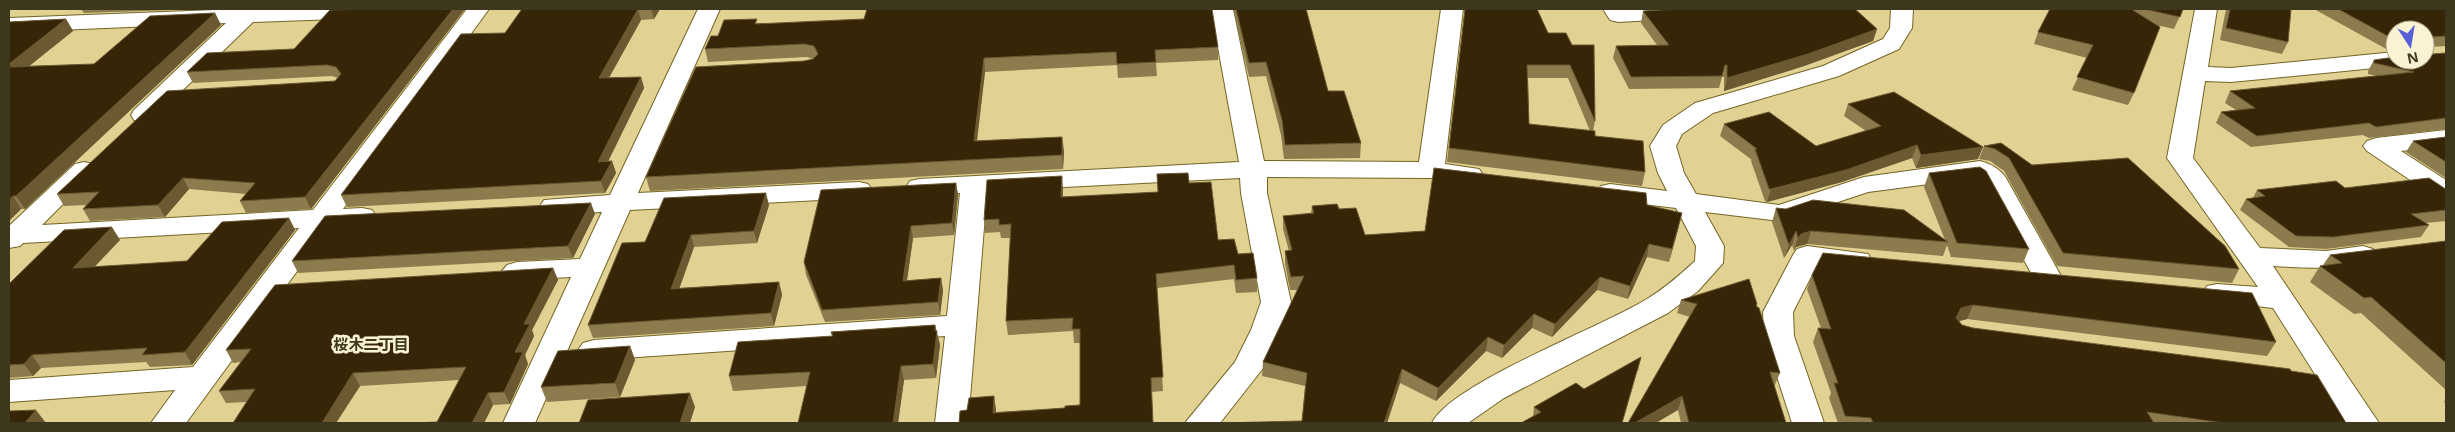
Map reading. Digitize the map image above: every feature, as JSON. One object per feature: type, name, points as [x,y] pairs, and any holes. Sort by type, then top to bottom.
[{"type":"street","points":[[9,19],[22,9]]},
{"type":"street","points":[[9,25],[251,12],[421,9]]},
{"type":"street","points":[[168,423],[324,218],[478,9]]},
{"type":"street","points":[[519,423],[709,9]]},
{"type":"street","points":[[1202,423],[1248,368],[1266,330],[1276,302],[1254,193],[1253,170],[1222,9]]},
{"type":"street","points":[[1431,170],[1452,9]]},
{"type":"street","points":[[1614,9],[1618,15],[1728,9]]},
{"type":"street","points":[[1448,423],[1492,390],[1657,306],[1688,284],[1709,263],[1710,246],[1704,231],[1671,173],[1663,146],[1672,130],[1704,108],[1831,72],[1891,44],[1901,28],[1902,9]]},
{"type":"street","points":[[2206,9],[2180,158],[2282,299],[2363,423]]},
{"type":"street","points":[[123,134],[251,12]]},
{"type":"street","points":[[2196,74],[2231,75],[2385,60]]},
{"type":"street","points":[[679,73],[709,72]]},
{"type":"street","points":[[167,93],[196,92]]},
{"type":"street","points":[[2446,138],[2376,146],[2446,192]]},
{"type":"street","points":[[11,237],[102,154]]},
{"type":"street","points":[[1587,189],[1782,213],[1864,185],[1980,169],[1994,178],[2046,276]]},
{"type":"street","points":[[530,208],[1253,170],[1431,170],[1490,177]]},
{"type":"street","points":[[952,423],[974,184]]},
{"type":"street","points":[[11,237],[383,215]]},
{"type":"street","points":[[2251,256],[2326,260],[2391,252]]},
{"type":"street","points":[[1808,423],[1779,336],[1778,312],[1806,255],[1886,262]]},
{"type":"street","points":[[491,273],[591,267]]},
{"type":"street","points":[[2016,273],[2075,278]]},
{"type":"street","points":[[272,286],[302,284]]},
{"type":"street","points":[[2193,290],[2282,299]]},
{"type":"street","points":[[552,353],[962,325]]},
{"type":"street","points":[[2293,372],[2333,377]]},
{"type":"street","points":[[9,391],[203,377]]},
{"type":"building","points":[[453,9],[305,197],[240,201],[255,183],[183,178],[158,205],[83,209],[99,192],[57,194],[167,91],[335,81],[341,74],[336,67],[327,65],[187,72],[207,53],[294,49],[330,10]]},
{"type":"building","points":[[522,9],[638,9],[599,78],[641,77],[598,162],[612,161],[601,181],[341,195],[461,34],[505,33]]},
{"type":"building","points":[[867,9],[1212,9],[1218,47],[1155,50],[1156,62],[1117,64],[1116,52],[984,58],[974,141],[1062,137],[1062,155],[646,177],[696,67],[804,61],[813,59],[818,54],[814,46],[804,44],[705,49],[711,36],[718,36],[724,20],[757,19],[755,24],[864,19]]},
{"type":"building","points":[[1236,9],[1306,9],[1328,91],[1344,91],[1361,143],[1285,145],[1282,120],[1266,62],[1249,63]]},
{"type":"building","points":[[1465,9],[1537,9],[1548,33],[1566,33],[1572,45],[1594,45],[1595,121],[1570,65],[1527,65],[1529,124],[1595,131],[1595,136],[1643,141],[1645,172],[1449,148]]},
{"type":"building","points":[[1679,9],[1855,9],[1877,29],[1808,54],[1727,78],[1727,65],[1725,65],[1722,76],[1631,77],[1616,46],[1669,45],[1643,11]]},
{"type":"building","points":[[2050,9],[2131,9],[2160,27],[2134,93],[2077,77],[2093,45],[2038,32]]},
{"type":"building","points":[[2144,9],[2183,9],[2180,17]]},
{"type":"building","points":[[2230,9],[2291,9],[2288,42],[2226,28]]},
{"type":"building","points":[[2338,9],[2446,9],[2446,36],[2435,37],[2435,20],[2385,20],[2385,35]]},
{"type":"building","points":[[215,13],[16,196],[9,200],[9,67],[94,64],[150,16]]},
{"type":"building","points":[[66,19],[9,64],[9,22]]},
{"type":"building","points":[[2446,53],[2446,118],[2376,127],[2369,123],[2257,136],[2221,112],[2255,108],[2230,91],[2414,72],[2405,70],[2435,70],[2435,54]]},
{"type":"building","points":[[2385,58],[2385,65],[2374,63],[2374,60]]},
{"type":"building","points":[[1894,92],[1983,147],[1921,155],[1917,145],[1846,170],[1769,189],[1755,149],[1757,149],[1724,124],[1769,112],[1816,146],[1881,126],[1848,104]]},
{"type":"building","points":[[2446,137],[2446,162],[2413,141]]},
{"type":"building","points":[[2001,143],[2032,165],[2128,158],[2225,246],[2239,269],[2063,253],[2009,158],[1995,149],[1984,146]]},
{"type":"building","points":[[1980,167],[1986,171],[2029,249],[1957,243],[1929,173]]},
{"type":"building","points":[[1434,168],[1646,193],[1647,205],[1682,213],[1672,249],[1649,244],[1630,286],[1600,277],[1555,324],[1534,314],[1504,345],[1488,337],[1438,388],[1402,369],[1384,423],[1220,423],[1302,421],[1307,373],[1263,362],[1304,276],[1291,277],[1285,251],[1292,250],[1283,216],[1314,213],[1312,206],[1337,204],[1339,209],[1356,208],[1365,235],[1425,231]]},
{"type":"building","points":[[1188,173],[1189,183],[1211,182],[1218,240],[1234,239],[1238,254],[1253,253],[1257,278],[1236,280],[1234,265],[1156,274],[1163,377],[1151,378],[1153,423],[959,423],[960,411],[967,410],[969,398],[994,396],[993,413],[1065,408],[1065,406],[1080,405],[1080,329],[1072,329],[1073,318],[1006,321],[1011,224],[999,225],[999,219],[984,220],[987,180],[1062,176],[1061,197],[1158,192],[1157,174]]},
{"type":"building","points":[[2429,178],[2446,189],[2446,210],[2411,214],[2429,225],[2333,237],[2296,236],[2246,199],[2265,196],[2257,190],[2336,181],[2345,188]]},
{"type":"building","points":[[956,183],[952,223],[911,226],[903,281],[941,278],[938,302],[822,310],[804,262],[821,190]]},
{"type":"building","points":[[766,193],[754,231],[691,235],[671,289],[779,282],[771,313],[588,325],[622,243],[645,242],[664,198]]},
{"type":"building","points":[[1813,200],[1904,210],[1948,242],[1811,231],[1801,234],[1798,238],[1796,231],[1789,245],[1776,208],[1786,209]]},
{"type":"building","points":[[591,203],[568,246],[292,261],[325,216]]},
{"type":"building","points":[[289,218],[185,352],[142,355],[147,348],[32,355],[24,364],[9,365],[9,284],[64,230],[112,227],[73,268],[187,261],[222,222]]},
{"type":"building","points":[[2446,241],[2446,363],[2371,297],[2364,298],[2320,266],[2342,263],[2330,255]]},
{"type":"building","points":[[1823,253],[2252,293],[2276,342],[1973,305],[1961,308],[1956,318],[1962,325],[1973,328],[2290,369],[2291,371],[2317,375],[2346,423],[2223,423],[2147,412],[2154,423],[1873,423],[1871,418],[1845,416],[1834,383],[1838,383],[1818,328],[1831,329],[1812,275]]},
{"type":"building","points":[[553,268],[524,324],[530,324],[515,352],[523,352],[504,392],[488,393],[472,423],[411,423],[437,422],[466,367],[353,373],[322,423],[233,423],[255,389],[219,391],[251,349],[226,350],[275,285]]},
{"type":"building","points":[[1749,279],[1756,306],[1759,308],[1780,373],[1770,372],[1786,423],[1689,423],[1682,396],[1635,423],[1628,423],[1697,304],[1681,300]]},
{"type":"building","points":[[935,325],[935,331],[937,331],[933,364],[901,366],[893,423],[798,423],[810,372],[729,376],[738,342],[833,336],[831,332]]},
{"type":"building","points":[[630,346],[615,383],[541,387],[558,351]]},
{"type":"building","points":[[1641,357],[1622,423],[1521,423],[1541,412],[1534,407],[1576,383],[1584,389]]},
{"type":"building","points":[[690,393],[680,423],[579,423],[588,400]]},
{"type":"building","points":[[36,410],[25,423],[9,423],[9,411]]},
{"type":"district","name":"桜木二丁目","points":[[371,345]]}]
